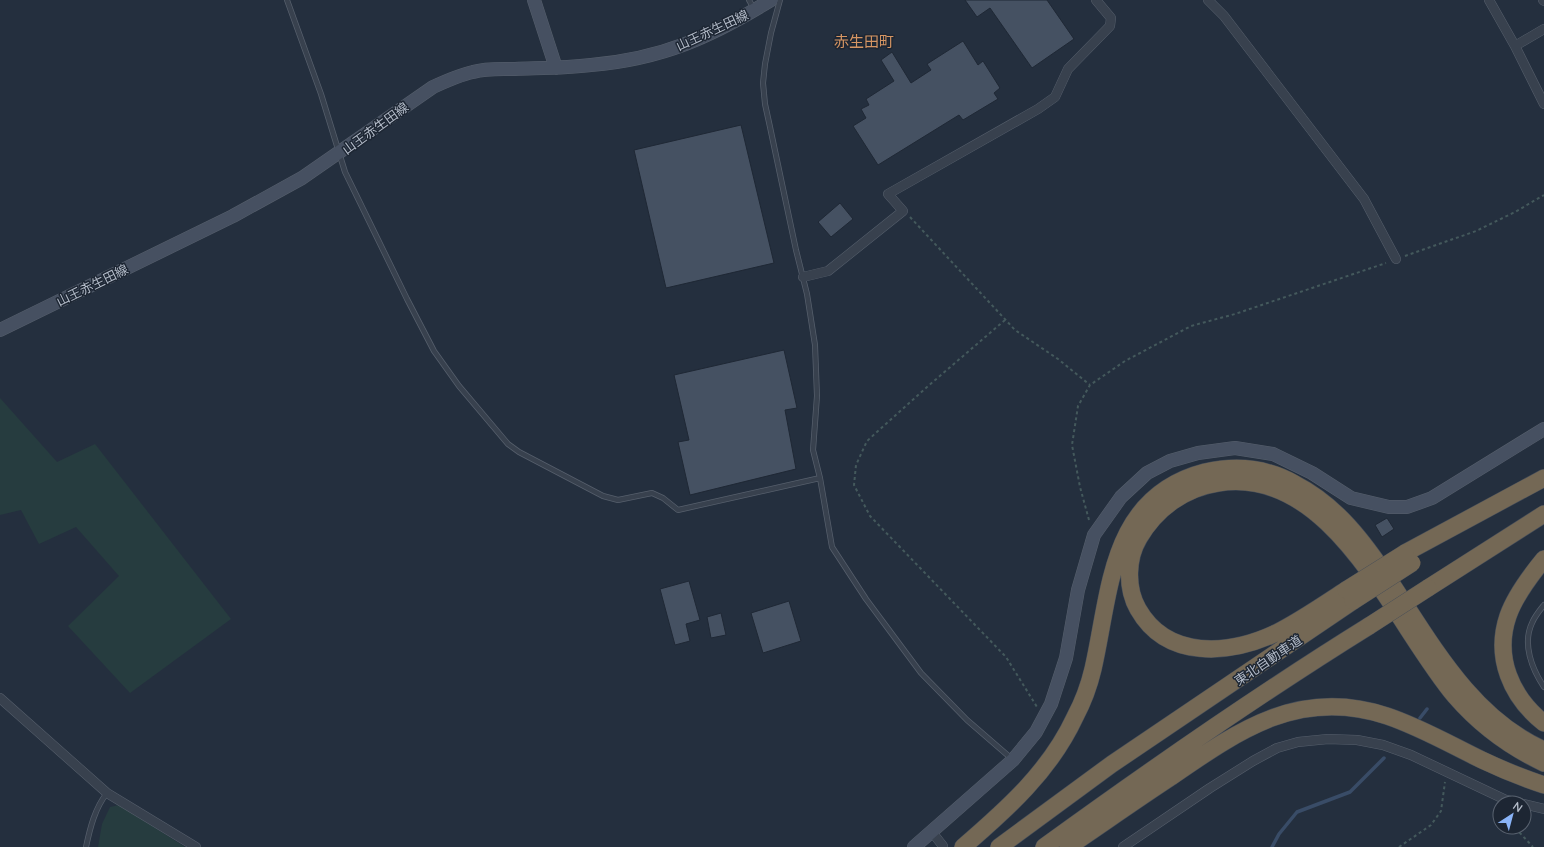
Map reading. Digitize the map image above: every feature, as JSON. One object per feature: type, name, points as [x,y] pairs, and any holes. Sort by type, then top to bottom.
[{"type":"highway","points":[[963,847],[1018,797],[1049,762],[1064,739],[1086,693],[1093,672],[1114,565],[1121,544],[1131,527],[1143,510],[1168,488],[1182,480],[1219,469],[1237,468],[1272,474],[1288,479],[1321,500],[1349,526],[1368,550],[1433,647],[1466,690],[1484,709],[1501,723],[1544,750]]},
{"type":"highway","points":[[1409,558],[1544,478]]},
{"type":"highway","points":[[1350,596],[1276,633],[1253,642],[1227,648],[1208,649],[1182,645],[1157,633],[1143,619],[1135,604],[1130,588],[1132,556],[1138,540],[1148,524],[1160,510],[1190,491],[1209,484],[1229,481],[1248,481],[1267,485],[1284,492],[1317,514],[1334,529],[1352,550],[1439,677],[1473,716],[1511,746],[1544,764]]},
{"type":"highway","name":"東北自動車道","points":[[999,847],[1112,764],[1350,596],[1409,558],[1544,482]]},
{"type":"highway","name":"東北自動車道","points":[[1044,847],[1192,742],[1282,681],[1544,514]]},
{"type":"highway","points":[[1544,559],[1513,604],[1505,628],[1503,650],[1506,669],[1513,688],[1521,700],[1544,723]]},
{"type":"highway","points":[[1068,847],[1204,754],[1237,734],[1271,718],[1311,707],[1363,709],[1387,716],[1408,724],[1516,775],[1544,785]]},
{"type":"street","points":[[534,0],[556,68]]},
{"type":"street","name":"山王赤生田線","points":[[0,330],[233,216],[302,178],[433,87],[454,78],[474,71],[492,69],[556,68],[612,63],[657,54],[703,38],[752,5],[771,0]]},
{"type":"street","points":[[803,277],[828,271],[904,211],[888,194],[1038,109],[1055,97],[1068,70],[1110,26],[1111,18],[1096,0]]},
{"type":"street","points":[[1208,0],[1224,16],[1364,199],[1396,259]]},
{"type":"street","points":[[1489,0],[1515,46],[1544,104]]},
{"type":"street","points":[[1515,46],[1544,29]]},
{"type":"street","points":[[914,847],[1013,760],[1036,732],[1051,704],[1066,658],[1078,590],[1094,535],[1121,497],[1147,473],[1170,461],[1198,453],[1235,448],[1273,454],[1312,473],[1351,498],[1389,507],[1407,507],[1432,498],[1544,429]]},
{"type":"street","points":[[0,698],[107,793],[196,847]]},
{"type":"street","points":[[1122,847],[1253,761],[1276,748],[1298,742],[1328,739],[1363,741],[1383,745],[1411,755],[1495,795]]},
{"type":"street","points":[[1532,806],[1544,809]]},
{"type":"street","points":[[932,832],[943,846]]},
{"type":"lane","points":[[287,0],[340,153],[345,172],[368,221],[434,351],[459,386],[508,444],[519,452],[603,496],[618,500],[652,493],[663,498],[678,510],[820,478]]},
{"type":"lane","points":[[780,0],[771,33],[763,84],[765,104],[807,294],[815,345],[817,396],[814,450],[832,546],[866,599],[921,673],[967,720],[1013,760]]},
{"type":"lane","points":[[1544,605],[1532,622],[1529,630],[1528,652],[1536,674],[1544,687]]},
{"type":"lane","points":[[86,847],[89,830],[102,799],[107,793]]},
{"type":"path","points":[[1094,535],[1080,487],[1072,445],[1078,406],[1090,385],[1125,361],[1191,326],[1235,314],[1476,231],[1515,212],[1544,195]]},
{"type":"path","points":[[904,211],[1015,330],[1058,359],[1090,385]]},
{"type":"path","points":[[1005,320],[867,440],[856,466],[854,486],[870,516],[1006,657],[1044,718]]},
{"type":"path","points":[[1399,847],[1432,825],[1441,811],[1446,772]]},
{"type":"path","points":[[1522,835],[1533,847]]},
{"type":"green space","points":[[0,398],[57,462],[95,444],[231,619],[130,693],[68,626],[119,576],[76,527],[39,544],[21,510],[0,515]]},
{"type":"green space","points":[[119,805],[185,847],[98,847],[102,824],[110,807]]},
{"type":"building","points":[[965,0],[1047,0],[1074,39],[1032,68],[990,8],[977,17]]},
{"type":"building","points":[[963,41],[978,65],[983,61],[1000,88],[994,93],[998,99],[963,120],[959,115],[878,165],[853,126],[866,118],[861,109],[869,105],[866,99],[894,81],[881,60],[892,52],[911,83],[931,70],[927,64]]},
{"type":"building","points":[[741,125],[774,263],[666,288],[634,150]]},
{"type":"building","points":[[840,203],[853,219],[831,237],[818,222]]},
{"type":"building","points":[[784,350],[797,408],[785,410],[796,469],[690,495],[678,442],[689,440],[674,375]]},
{"type":"building","points":[[1387,518],[1394,529],[1382,537],[1375,525]]},
{"type":"building","points":[[689,581],[700,620],[686,624],[690,641],[675,645],[660,589]]},
{"type":"building","points":[[789,601],[801,641],[763,653],[751,613]]},
{"type":"building","points":[[721,613],[726,635],[711,638],[707,617]]},
{"type":"waterway","points":[[1420,718],[1427,709]]},
{"type":"waterway","points":[[1272,847],[1279,834],[1297,812],[1350,792],[1384,758]]},
{"type":"district","name":"赤生田町","points":[[864,41]]}]
